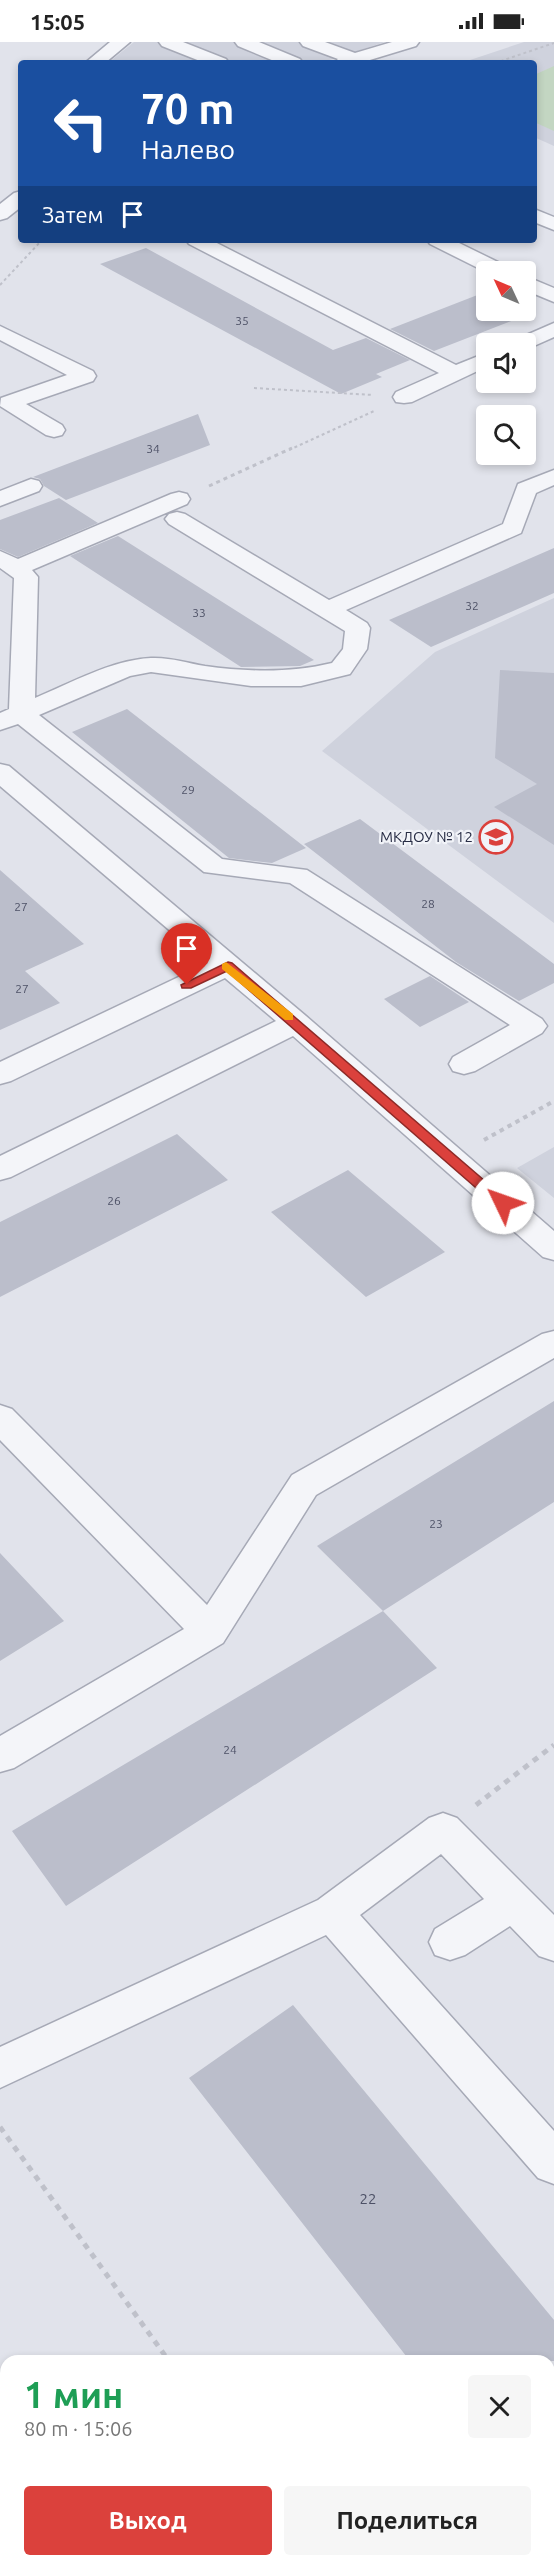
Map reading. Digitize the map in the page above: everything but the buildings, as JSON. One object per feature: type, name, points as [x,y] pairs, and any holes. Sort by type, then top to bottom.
[{"type":"street","points":[[98,60],[121,42]]},
{"type":"street","points":[[168,42],[210,60]]},
{"type":"street","points":[[244,42],[287,60]]},
{"type":"street","points":[[309,42],[346,60]]},
{"type":"street","points":[[351,60],[410,42]]},
{"type":"street","points":[[0,213],[18,199]]},
{"type":"street","points":[[537,216],[554,224]]},
{"type":"street","points":[[202,243],[456,373]]},
{"type":"street","points":[[443,243],[480,261]]},
{"type":"street","points":[[536,287],[554,296]]},
{"type":"street","points":[[536,337],[554,329]]},
{"type":"street","points":[[0,332],[85,376],[4,400]]},
{"type":"street","points":[[404,397],[476,364]]},
{"type":"street","points":[[4,400],[54,430]]},
{"type":"street","points":[[328,609],[513,528],[526,489],[554,477]]},
{"type":"street","points":[[0,500],[31,486]]},
{"type":"street","points":[[8,563],[178,509],[358,628],[355,649],[341,669],[301,678],[250,678],[201,673],[181,667],[151,665],[124,670],[11,718]]},
{"type":"street","points":[[8,563],[26,577],[11,718]]},
{"type":"street","points":[[11,718],[214,866],[297,876],[532,1026],[464,1064]]},
{"type":"street","points":[[0,772],[296,1023],[554,1249]]},
{"type":"street","points":[[0,1074],[228,965]]},
{"type":"street","points":[[0,1169],[296,1023]]},
{"type":"street","points":[[0,1756],[210,1632],[304,1485],[554,1343]]},
{"type":"street","points":[[0,1418],[210,1632]]},
{"type":"street","points":[[0,2068],[332,1913],[442,1830],[554,1943]]},
{"type":"street","points":[[450,1942],[514,1902]]},
{"type":"street","points":[[332,1913],[554,2163]]},
{"type":"path","points":[[504,60],[554,43]]},
{"type":"path","points":[[0,285],[39,243]]},
{"type":"path","points":[[254,388],[404,397]]},
{"type":"path","points":[[178,509],[404,397]]},
{"type":"path","points":[[452,1158],[554,1101]]},
{"type":"path","points":[[442,1830],[554,1745]]},
{"type":"path","points":[[0,2127],[165,2355]]},
{"type":"shaded area","points":[[134,42],[385,42],[329,60],[112,60]]},
{"type":"shaded area","points":[[524,42],[554,42],[554,146],[537,138],[537,60],[470,60]]},
{"type":"shaded area","name":"МКДОУ № 12","points":[[554,598],[554,923],[322,751],[435,652]]},
{"type":"shaded area","points":[[554,1147],[554,1198],[517,1168]]},
{"type":"green space","points":[[554,66],[554,131],[537,123],[537,74]]},
{"type":"slow traffic","points":[[226,966],[228,965],[289,1017]]},
{"type":"place","name":"МКДОУ № 12","points":[[496,837]]},
{"type":"route","points":[[187,985],[228,965],[503,1203]]}]
